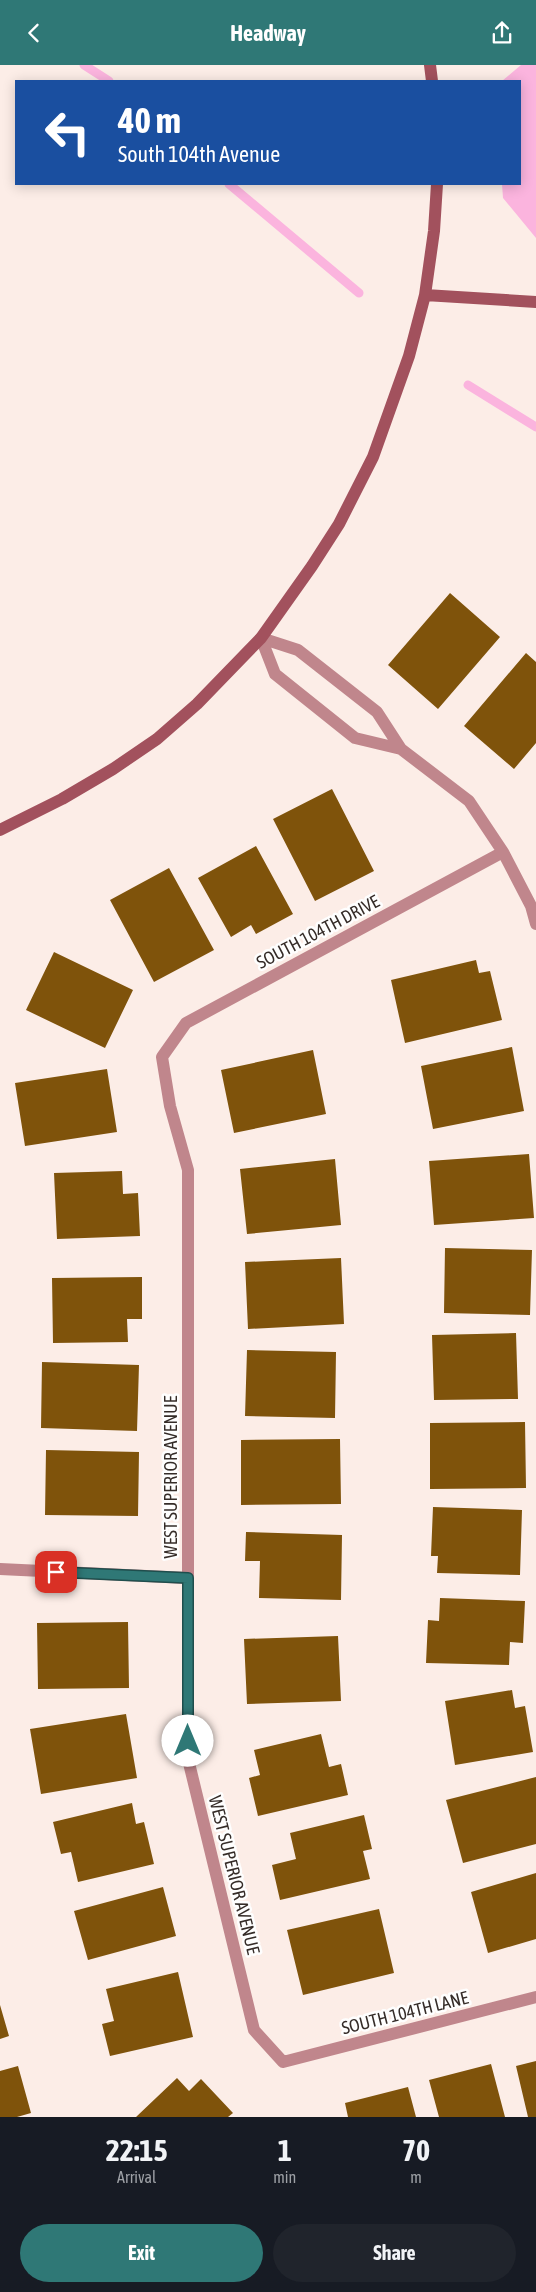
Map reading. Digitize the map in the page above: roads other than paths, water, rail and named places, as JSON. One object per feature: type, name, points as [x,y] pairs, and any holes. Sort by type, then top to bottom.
[{"type":"street","points":[[430,65],[432,80]]},
{"type":"street","points":[[0,830],[62,799],[157,739],[197,704],[261,637],[295,591],[339,523],[373,457],[409,356],[425,295],[434,231],[437,185]]},
{"type":"street","points":[[425,295],[536,302]]},
{"type":"street","points":[[261,637],[275,674],[355,738],[401,749]]},
{"type":"street","points":[[261,637],[298,650],[377,712],[401,749],[469,801],[503,852],[531,906],[536,924]]},
{"type":"street","name":"SOUTH 104TH DRIVE","points":[[162,1057],[186,1023],[503,852]]},
{"type":"street","name":"WEST SUPERIOR AVENUE","points":[[162,1057],[170,1105],[188,1170],[188,1759],[254,2030],[283,2062]]},
{"type":"street","points":[[0,1569],[188,1578]]},
{"type":"street","name":"SOUTH 104TH LANE","points":[[283,2062],[536,1997]]},
{"type":"waterway","points":[[84,65],[107,80]]},
{"type":"waterway","points":[[230,185],[359,293]]},
{"type":"waterway","points":[[468,385],[536,427]]}]
